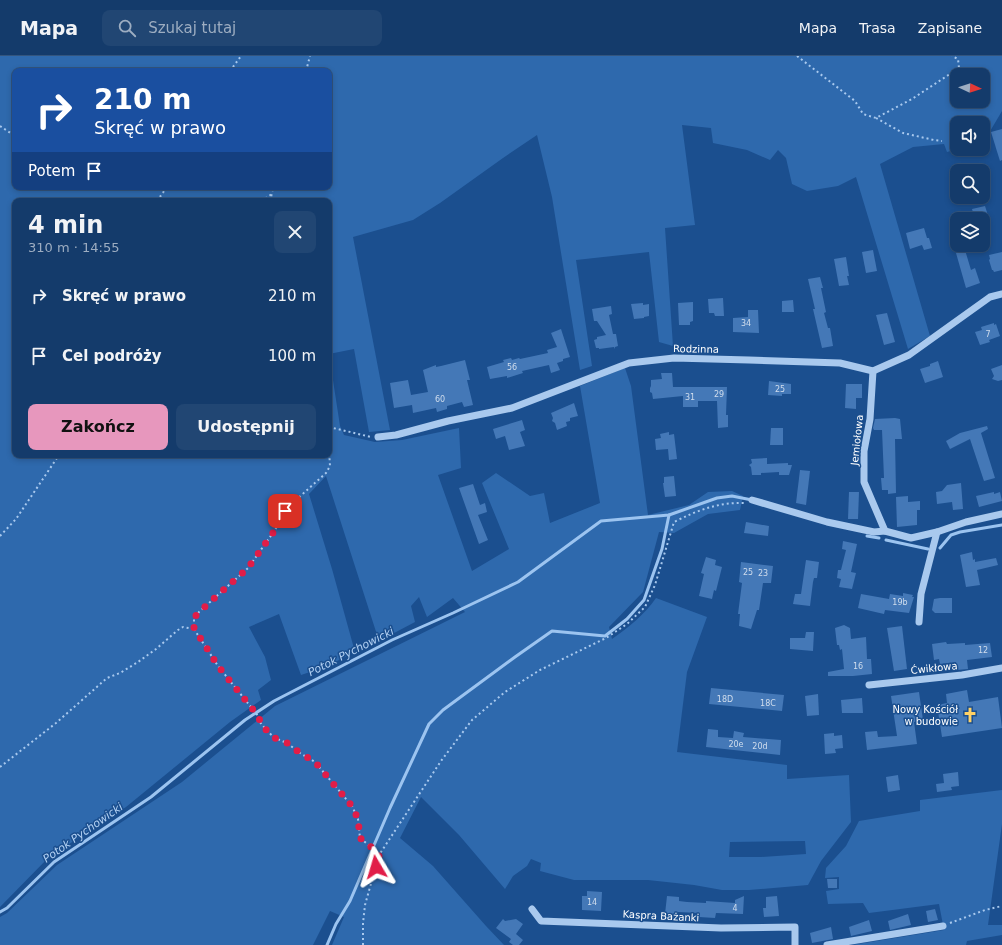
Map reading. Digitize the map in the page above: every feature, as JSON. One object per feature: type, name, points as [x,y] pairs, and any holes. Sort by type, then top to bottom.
[{"type":"street","points":[[873,371],[909,356],[990,298],[1002,294]]},
{"type":"street","name":"Rodzinna","points":[[378,437],[396,435],[448,421],[512,408],[629,363],[674,358],[749,360],[840,363],[873,371]]},
{"type":"street","name":"Jemiołowa","points":[[873,371],[870,419],[864,451],[864,482],[885,531]]},
{"type":"street","points":[[751,502],[827,522],[874,532],[885,531],[911,538],[937,532],[966,522],[1002,514]]},
{"type":"street","points":[[919,622],[920,594],[937,532]]},
{"type":"street","name":"Ćwikłowa","points":[[869,685],[962,675],[1002,668]]},
{"type":"street","name":"Kaspra Bażanki","points":[[532,909],[541,921],[721,928],[795,927],[795,945]]},
{"type":"street","points":[[827,945],[943,926]]},
{"type":"path","points":[[232,68],[241,56]]},
{"type":"path","points":[[307,68],[310,56]]},
{"type":"path","points":[[797,56],[855,101],[863,114],[876,118],[903,133],[942,141]]},
{"type":"path","points":[[876,118],[912,99],[959,68],[958,59],[952,56]]},
{"type":"path","points":[[0,126],[12,134]]},
{"type":"path","points":[[265,198],[272,193]]},
{"type":"path","points":[[271,198],[272,193]]},
{"type":"path","points":[[332,428],[364,436],[378,437]]},
{"type":"path","points":[[0,536],[16,519],[58,458]]},
{"type":"path","points":[[330,458],[330,466],[326,473],[285,511],[275,530],[248,568],[194,618],[194,628],[218,666],[259,717],[260,722],[267,731],[275,738],[287,743],[315,762],[352,806],[358,819],[360,838],[376,851],[379,856]]},
{"type":"path","points":[[364,945],[363,923],[365,905],[379,856],[441,761],[472,720],[505,692],[540,670],[606,638],[627,624],[645,607],[655,585],[674,522],[690,514],[720,504],[751,502]]},
{"type":"path","points":[[0,767],[56,723],[107,678],[138,662],[183,627],[194,628]]},
{"type":"path","points":[[943,926],[985,910],[1002,906]]},
{"type":"shaded area","points":[[0,56],[1002,56],[1002,111],[990,131],[990,116],[950,116],[950,151],[947,152],[944,144],[913,147],[880,164],[930,336],[908,349],[856,177],[838,186],[807,191],[792,184],[786,158],[778,150],[770,160],[747,150],[713,143],[711,128],[682,125],[695,225],[665,228],[673,346],[659,342],[649,252],[576,260],[592,366],[580,370],[552,197],[537,135],[440,203],[413,220],[353,237],[390,430],[369,432],[354,349],[332,353],[332,198],[12,198],[12,458],[332,458],[332,374],[340,426],[344,435],[375,442],[402,440],[459,428],[461,468],[438,475],[472,571],[509,549],[482,483],[496,473],[530,496],[544,493],[550,523],[600,503],[580,386],[625,368],[631,386],[648,515],[689,505],[708,492],[732,491],[743,496],[740,510],[708,514],[674,533],[659,532],[643,592],[609,627],[612,639],[636,620],[656,598],[707,617],[687,672],[677,752],[787,765],[787,779],[849,775],[851,822],[821,861],[808,885],[749,890],[722,890],[694,885],[648,880],[574,880],[540,871],[541,863],[531,859],[527,866],[513,876],[505,889],[459,835],[421,797],[400,838],[433,866],[504,945],[332,945],[344,917],[330,911],[313,945],[0,945],[0,917],[7,913],[57,865],[182,782],[275,706],[465,612],[453,598],[427,617],[419,597],[411,606],[415,622],[379,641],[326,476],[309,494],[355,652],[325,667],[301,675],[279,614],[249,627],[265,657],[271,680],[258,690],[261,700],[230,722],[126,807],[49,857],[0,907]],"holes":[[[805,841],[806,854],[761,857],[729,857],[730,842]]]},
{"type":"shaded area","points":[[1002,790],[1002,824],[988,925],[1002,925],[1002,935],[967,941],[966,945],[852,945],[944,930],[939,904],[869,913],[863,903],[828,904],[826,891],[839,889],[839,877],[825,878],[826,868],[846,846],[859,821],[920,811],[920,800]]},
{"type":"building","points":[[1002,129],[1002,160],[1000,161],[991,132]]},
{"type":"building","points":[[985,206],[987,212],[973,212],[972,209]]},
{"type":"building","points":[[924,228],[932,248],[924,250],[922,245],[910,249],[906,233]]},
{"type":"building","points":[[873,250],[877,271],[866,273],[862,252]]},
{"type":"building","points":[[966,252],[971,270],[975,268],[980,283],[966,288],[956,253]]},
{"type":"building","points":[[1002,252],[1002,270],[994,272],[989,260],[989,255]]},
{"type":"building","points":[[846,257],[849,285],[839,286],[834,259]]},
{"type":"building","points":[[820,277],[826,312],[824,313],[828,328],[830,328],[833,346],[822,348],[808,279]]},
{"type":"building","points":[[723,298],[724,316],[715,316],[714,313],[709,313],[708,299]]},
{"type":"building","points":[[793,300],[794,312],[782,312],[782,301]]},
{"type":"building","points":[[693,302],[693,321],[690,322],[690,325],[679,325],[678,303]]},
{"type":"building","points":[[643,303],[643,305],[649,304],[649,316],[634,319],[631,304]]},
{"type":"building","points":[[611,306],[612,314],[609,315],[613,334],[616,334],[618,346],[615,347],[615,349],[614,347],[599,349],[596,348],[594,340],[597,339],[597,337],[606,335],[597,321],[594,321],[592,309]]},
{"type":"building","points":[[748,310],[758,310],[759,333],[733,332],[733,318],[748,317]]},
{"type":"building","points":[[887,313],[895,342],[884,345],[876,315]]},
{"type":"building","points":[[994,323],[994,325],[996,324],[1000,336],[989,340],[990,342],[980,345],[975,332],[982,330],[981,327]]},
{"type":"building","points":[[561,329],[570,357],[557,363],[560,370],[551,373],[549,365],[522,371],[523,373],[507,378],[507,376],[490,379],[487,367],[504,362],[503,360],[511,358],[512,360],[520,359],[548,353],[547,350],[557,347],[551,333]]},
{"type":"building","points":[[465,360],[470,380],[467,380],[473,405],[464,407],[462,402],[447,406],[447,409],[437,412],[436,408],[413,413],[412,405],[394,408],[390,383],[408,380],[411,395],[428,392],[423,370],[436,365],[436,367]]},
{"type":"building","points":[[938,361],[943,377],[925,383],[920,369],[930,366],[930,364]]},
{"type":"building","points":[[1002,365],[1002,380],[998,381],[992,379],[994,376],[991,369]]},
{"type":"building","points":[[661,373],[672,373],[673,387],[727,387],[726,415],[728,415],[728,427],[718,428],[717,401],[698,401],[698,407],[683,407],[683,396],[653,399],[652,393],[650,392],[651,380],[662,379]]},
{"type":"building","points":[[769,381],[791,384],[791,394],[782,394],[782,396],[768,395]]},
{"type":"building","points":[[846,384],[862,384],[862,398],[856,398],[856,409],[845,408]]},
{"type":"building","points":[[574,403],[578,416],[570,418],[570,421],[566,422],[567,426],[557,430],[555,423],[552,421],[553,418],[551,413]]},
{"type":"building","points":[[875,419],[900,419],[902,439],[895,439],[896,493],[888,494],[888,490],[882,490],[881,478],[884,478],[882,430],[874,430],[873,428]]},
{"type":"building","points":[[522,420],[525,430],[520,432],[525,446],[509,450],[505,436],[496,439],[493,429]]},
{"type":"building","points":[[987,426],[988,429],[981,433],[995,478],[984,481],[970,439],[950,449],[946,441],[960,433]]},
{"type":"building","points":[[771,428],[783,428],[783,445],[770,445]]},
{"type":"building","points":[[669,432],[669,435],[674,434],[677,459],[669,460],[668,449],[656,450],[655,439],[661,438],[660,434]]},
{"type":"building","points":[[767,458],[767,464],[788,463],[788,465],[792,465],[789,475],[779,475],[779,472],[752,475],[751,467],[749,465],[752,463],[751,459]]},
{"type":"building","points":[[800,470],[810,471],[806,505],[796,503]]},
{"type":"building","points":[[674,476],[676,496],[665,497],[663,483],[664,477]]},
{"type":"building","points":[[961,483],[963,509],[953,510],[952,502],[937,504],[936,492],[942,491],[947,485]]},
{"type":"building","points":[[473,484],[480,505],[485,503],[487,512],[478,515],[488,540],[479,544],[459,488]]},
{"type":"building","points":[[849,492],[859,492],[858,519],[848,519]]},
{"type":"building","points":[[994,492],[994,494],[1000,492],[1002,501],[979,507],[976,496]]},
{"type":"building","points":[[908,496],[908,502],[920,501],[920,510],[917,510],[917,525],[897,527],[896,497]]},
{"type":"building","points":[[746,522],[769,526],[768,536],[744,533]]},
{"type":"building","points":[[843,541],[857,544],[851,572],[856,573],[852,589],[839,587],[841,579],[837,578],[838,570],[841,570],[846,550],[842,549]]},
{"type":"building","points":[[972,552],[973,560],[975,559],[975,562],[996,558],[998,565],[977,570],[980,585],[966,587],[960,555]]},
{"type":"building","points":[[706,557],[716,560],[715,565],[722,567],[716,591],[714,590],[712,599],[699,596],[704,574],[701,573]]},
{"type":"building","points":[[806,560],[819,562],[817,578],[814,578],[813,582],[810,606],[793,604],[795,594],[801,594]]},
{"type":"building","points":[[741,562],[773,566],[771,583],[763,583],[759,610],[757,610],[751,629],[739,626],[740,614],[738,614],[742,583],[739,582]]},
{"type":"building","points":[[903,593],[913,595],[912,597],[914,597],[909,613],[885,610],[884,614],[858,608],[861,594],[889,599],[890,594],[903,596]]},
{"type":"building","points":[[952,598],[952,613],[935,613],[932,610],[934,599]]},
{"type":"building","points":[[844,625],[850,628],[851,639],[866,637],[867,659],[871,659],[872,674],[828,676],[828,672],[844,669],[842,649],[840,650],[839,645],[837,645],[835,628]]},
{"type":"building","points":[[902,626],[907,669],[894,671],[887,628]]},
{"type":"building","points":[[806,632],[814,632],[813,651],[790,649],[790,638],[805,638]]},
{"type":"building","points":[[946,642],[947,644],[965,643],[965,645],[990,643],[992,657],[967,660],[968,669],[957,670],[956,662],[940,664],[939,659],[934,660],[932,644]]},
{"type":"building","points":[[711,688],[784,695],[782,711],[709,704]]},
{"type":"building","name":"Nowy Kościół w budowie","points":[[967,690],[969,702],[998,697],[1002,728],[942,737],[937,705],[947,703],[946,694]]},
{"type":"building","points":[[919,692],[923,720],[914,722],[917,744],[867,750],[865,732],[877,731],[878,737],[897,736],[891,696]]},
{"type":"building","points":[[818,694],[819,715],[807,716],[805,696]]},
{"type":"building","points":[[862,698],[863,713],[842,713],[841,700]]},
{"type":"building","points":[[708,729],[718,730],[718,737],[733,738],[734,731],[744,733],[743,737],[781,740],[780,755],[706,747]]},
{"type":"building","points":[[834,733],[834,736],[842,735],[843,748],[835,749],[836,753],[825,754],[824,734]]},
{"type":"building","points":[[958,772],[959,786],[951,787],[952,790],[937,792],[936,784],[944,783],[943,774]]},
{"type":"building","points":[[898,775],[900,790],[888,792],[886,777]]},
{"type":"building","points":[[827,879],[837,879],[837,888],[828,888]]},
{"type":"building","points":[[587,891],[602,892],[601,911],[582,910],[582,896],[587,896]]},
{"type":"building","points":[[667,896],[679,897],[679,901],[687,902],[706,903],[706,901],[735,903],[735,900],[744,896],[743,914],[716,913],[715,918],[699,917],[699,913],[678,912],[678,914],[665,914]]},
{"type":"building","points":[[777,896],[779,916],[764,917],[763,908],[766,908],[766,897]]},
{"type":"building","points":[[935,909],[938,920],[928,922],[926,911]]},
{"type":"building","points":[[908,914],[911,925],[890,930],[888,921]]},
{"type":"building","points":[[503,919],[505,921],[516,919],[523,924],[516,934],[523,940],[519,945],[513,945],[509,942],[511,939],[496,928]]},
{"type":"building","points":[[869,920],[872,931],[851,936],[849,927]]},
{"type":"building","points":[[831,927],[833,939],[812,943],[810,933]]},
{"type":"waterway","name":"Potok Pychowicki","points":[[0,912],[7,908],[54,862],[151,797],[245,720],[274,701],[392,640],[518,582],[601,521],[669,515],[717,498],[732,496],[752,500]]},
{"type":"waterway","points":[[327,945],[336,924],[350,901],[390,808],[429,724],[443,710],[552,631],[605,636],[627,619],[644,600],[662,549],[669,515]]},
{"type":"waterway","name":"Potok Pychowicki","points":[[940,548],[951,535],[960,532],[1002,525]]},
{"type":"waterway","points":[[867,536],[879,538]]},
{"type":"waterway","name":"Potok Pychowicki","points":[[886,540],[928,549]]},
{"type":"place","name":"Nowy Kościół w budowie","points":[[970,715]]},
{"type":"route","points":[[285,511],[275,530],[248,568],[194,618],[194,628],[218,666],[259,717],[260,722],[267,731],[275,738],[287,743],[315,762],[352,806],[358,819],[360,838],[376,851],[379,856],[376,867]]}]
